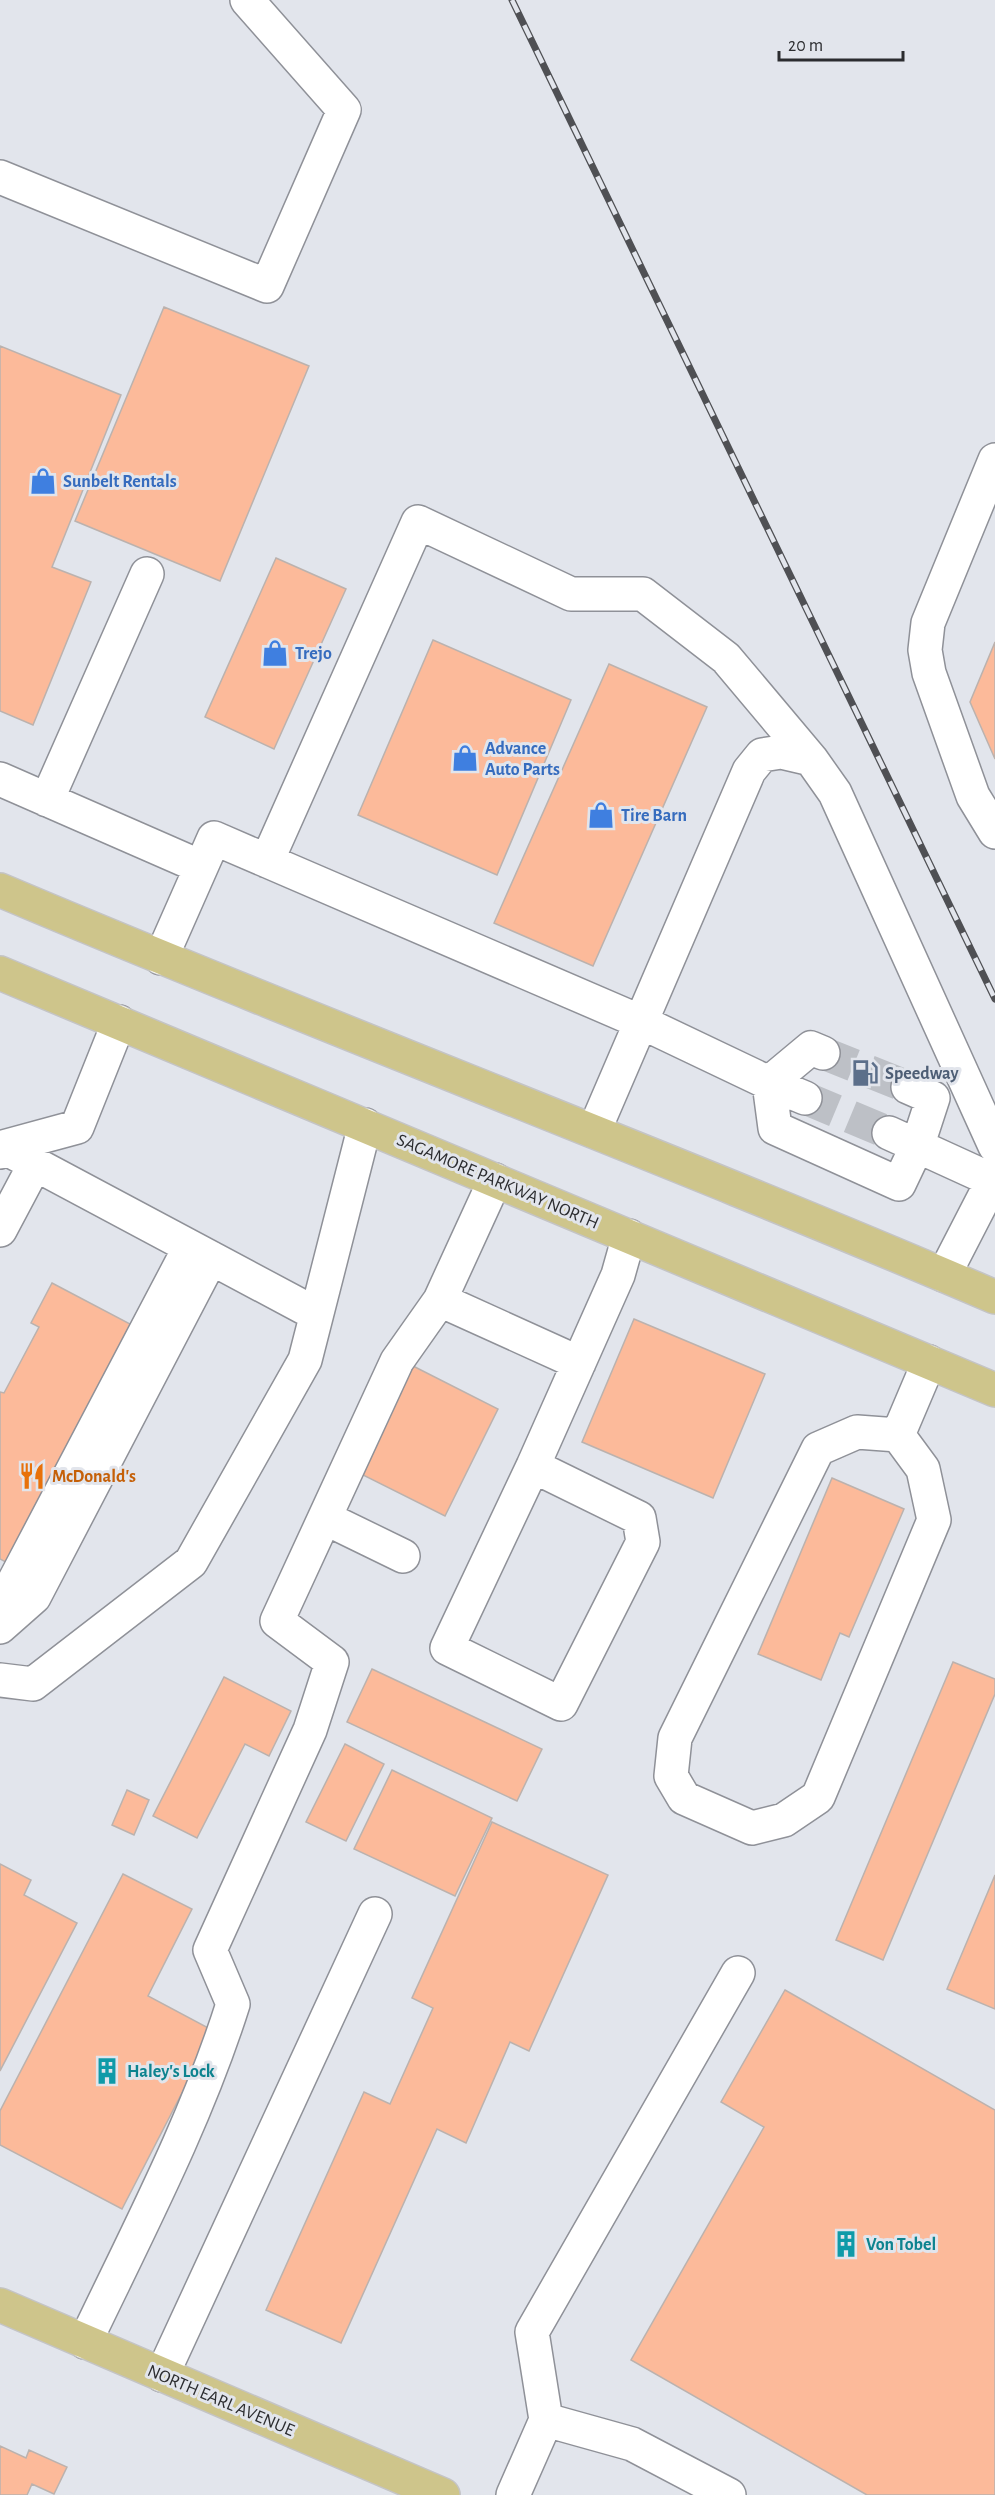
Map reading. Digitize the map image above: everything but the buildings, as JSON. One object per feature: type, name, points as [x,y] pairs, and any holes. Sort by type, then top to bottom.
[{"type":"main road","points":[[0,890],[161,958],[594,1131],[995,1297]]},
{"type":"main road","name":"SAGAMORE PARKWAY NORTH","points":[[0,973],[995,1390]]},
{"type":"main road","name":"NORTH EARL AVENUE","points":[[0,2306],[443,2495]]},
{"type":"lane","points":[[0,177],[267,286],[344,110],[247,0]]},
{"type":"lane","points":[[995,460],[928,623],[925,650],[929,673],[973,796],[995,832]]},
{"type":"lane","points":[[267,861],[418,522],[571,594],[643,594],[726,658],[811,759],[835,793],[995,1146]]},
{"type":"lane","points":[[47,800],[147,574]]},
{"type":"lane","points":[[594,1131],[749,771],[762,755],[772,753],[781,752],[811,759]]},
{"type":"lane","points":[[0,780],[201,867]]},
{"type":"lane","points":[[161,958],[214,838],[641,1022],[805,1098]]},
{"type":"lane","points":[[1,1150],[77,1127],[119,1022]]},
{"type":"lane","points":[[769,1083],[811,1048],[823,1053]]},
{"type":"lane","points":[[769,1083],[775,1128],[899,1184],[904,1139],[933,1098],[908,1087]]},
{"type":"lane","points":[[0,1680],[33,1684],[191,1562],[305,1360],[364,1125]]},
{"type":"lane","points":[[904,1139],[995,1178],[944,1275]]},
{"type":"lane","points":[[1,1150],[34,1164],[316,1314]]},
{"type":"lane","points":[[0,1230],[34,1164]]},
{"type":"lane","points":[[85,2342],[188,2126],[220,2044],[233,2004],[210,1950],[310,1730],[332,1662],[278,1621],[397,1361],[440,1300],[495,1180]]},
{"type":"lane","points":[[533,1466],[639,1518],[643,1542],[561,1704],[447,1648],[579,1364],[618,1275],[629,1236]]},
{"type":"lane","points":[[0,1597],[7,1595],[201,1252]]},
{"type":"lane","points":[[0,1627],[34,1597],[201,1252]]},
{"type":"lane","points":[[440,1300],[579,1364]]},
{"type":"lane","points":[[898,1436],[929,1362]]},
{"type":"lane","points":[[857,1432],[898,1436],[923,1469],[934,1520],[818,1797],[784,1820],[752,1828],[684,1798],[671,1776],[675,1738],[818,1449],[857,1432]]},
{"type":"lane","points":[[325,1518],[403,1556]]},
{"type":"lane","points":[[162,2375],[375,1914]]},
{"type":"lane","points":[[513,2495],[546,2420],[532,2332],[738,1973]]},
{"type":"lane","points":[[546,2420],[632,2444],[729,2495]]},
{"type":"tunnel","points":[[823,1053],[908,1087]]},
{"type":"tunnel","points":[[805,1098],[889,1133]]},
{"type":"railway","points":[[512,0],[995,999]]},
{"type":"place","name":"Sunbelt Rentals","points":[[43,481]]},
{"type":"place","name":"Trejo","points":[[275,653]]},
{"type":"place","name":"Advance Auto Parts","points":[[465,758]]},
{"type":"place","name":"Tire Barn","points":[[601,815]]},
{"type":"place","name":"Speedway","points":[[865,1073]]},
{"type":"place","name":"McDonald's","points":[[32,1476]]},
{"type":"place","name":"Haley's Lock","points":[[107,2071]]},
{"type":"place","name":"Von Tobel","points":[[846,2244]]}]
